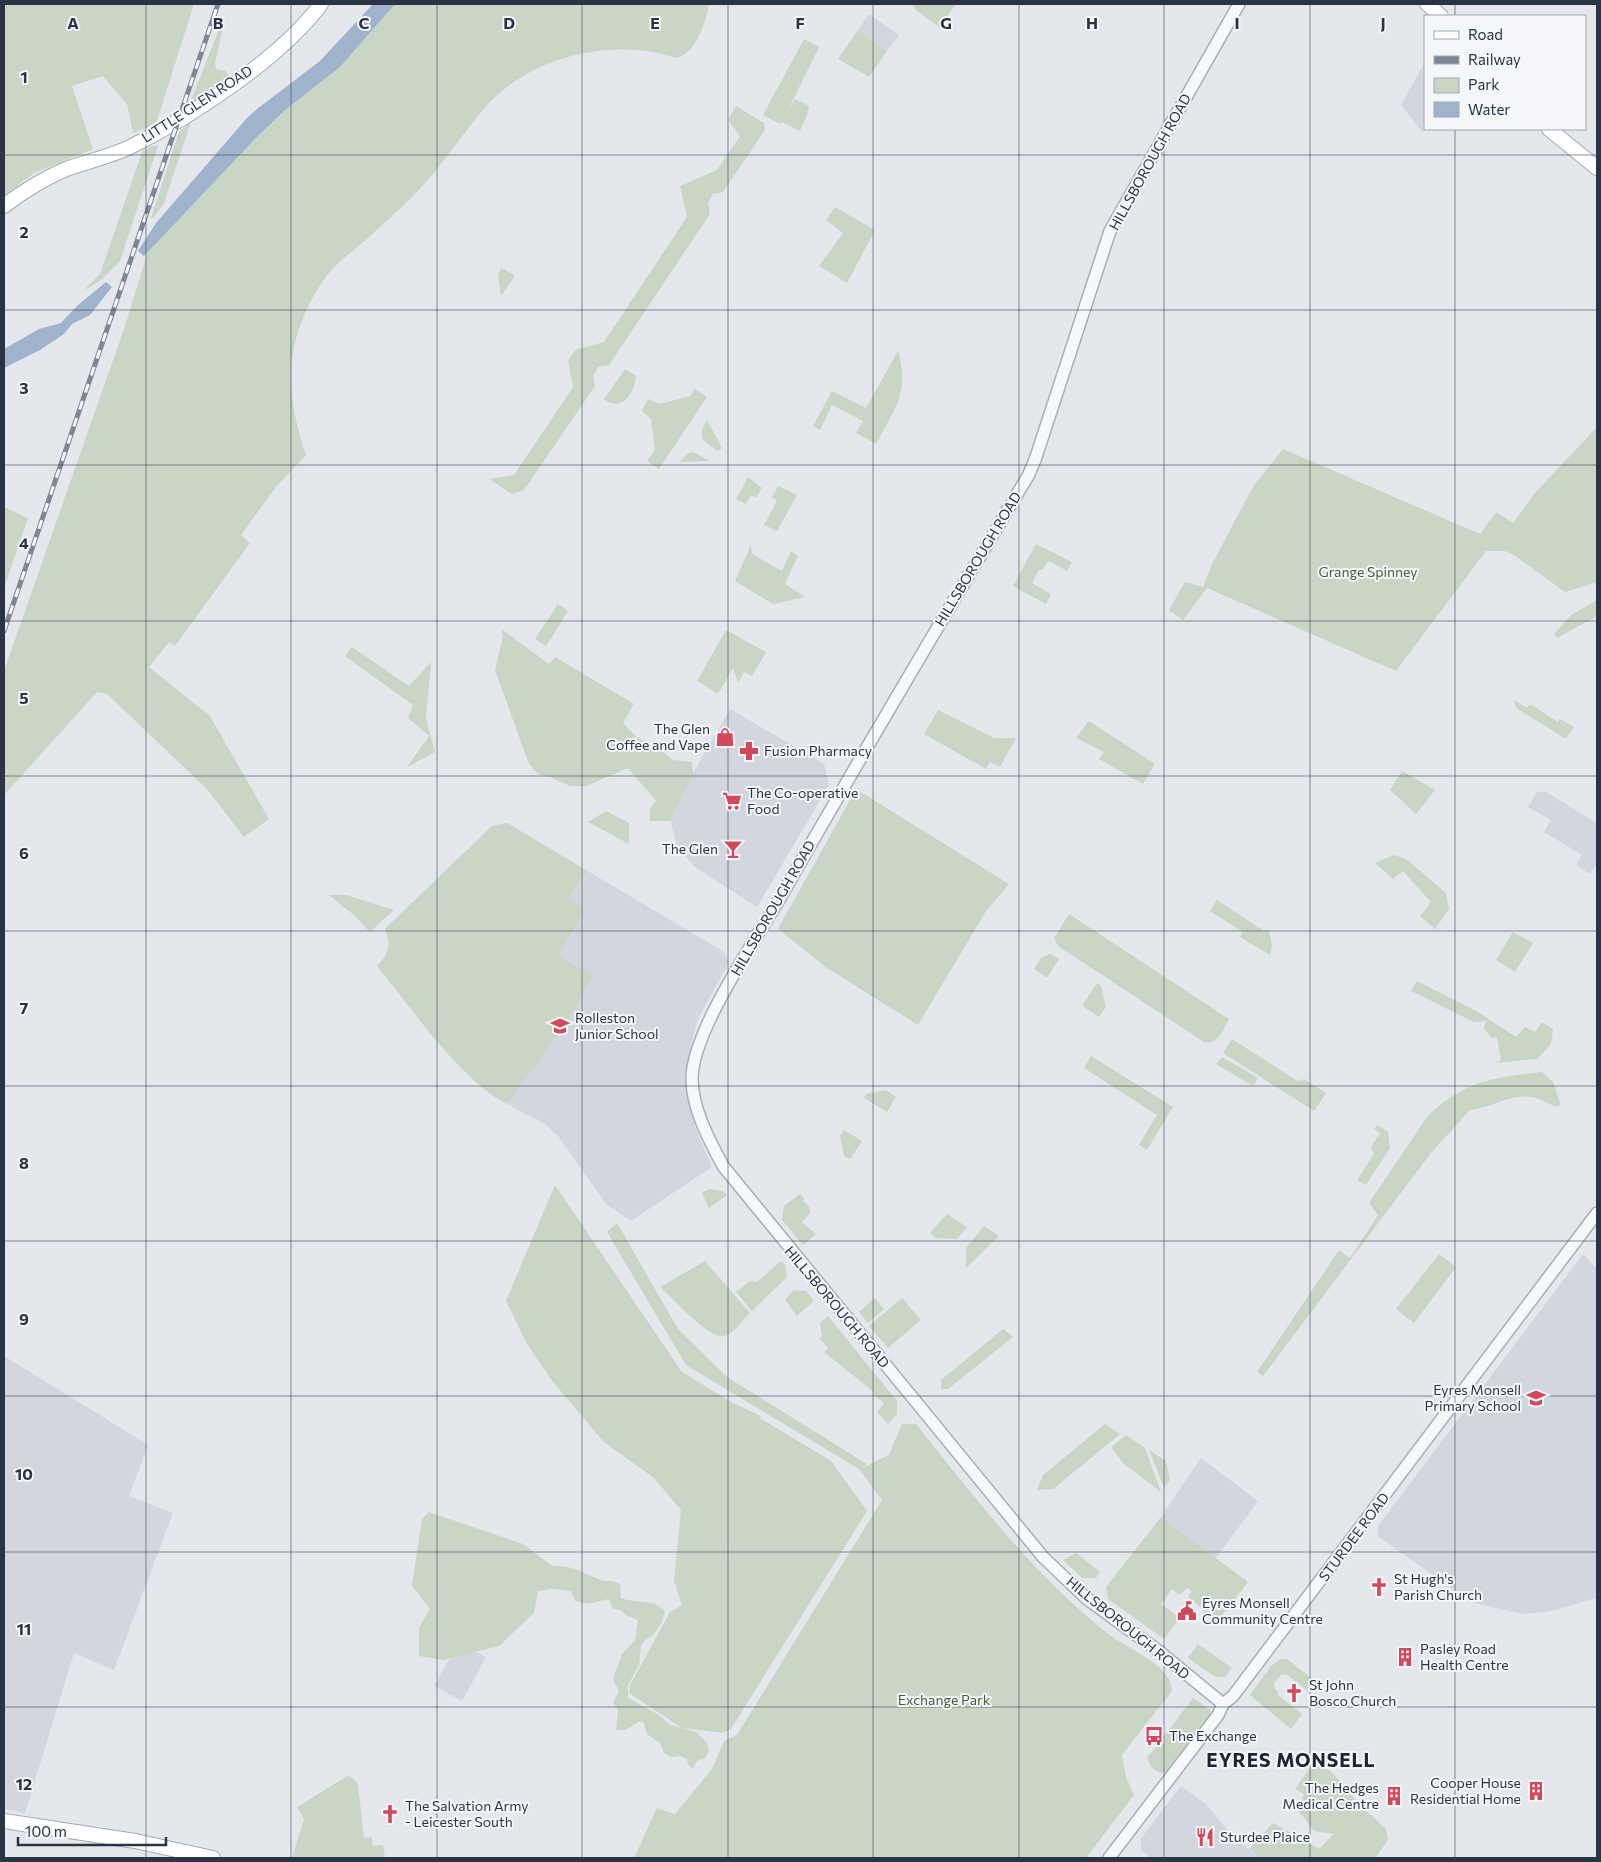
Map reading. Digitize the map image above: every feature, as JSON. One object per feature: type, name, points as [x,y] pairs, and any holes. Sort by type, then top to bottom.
[{"type":"main road","name":"LITTLE GLEN ROAD","points":[[4,206],[42,181],[68,169],[129,148],[172,124],[225,89],[276,50],[295,33],[321,4]]},
{"type":"main road","points":[[1427,4],[1440,15]]},
{"type":"main road","points":[[1550,130],[1597,168]]},
{"type":"main road","points":[[4,1821],[135,1841],[212,1858]]},
{"type":"street","name":"HILLSBOROUGH ROAD","points":[[1223,1704],[1161,1653],[1086,1598],[1025,1537],[723,1166],[707,1137],[696,1107],[692,1077],[702,1036],[730,983],[887,711],[1028,476],[1035,460],[1110,231],[1240,4]]},
{"type":"street","name":"STURDEE ROAD","points":[[1109,1858],[1218,1715],[1223,1704],[1233,1696],[1597,1214]]},
{"type":"shaded area","points":[[869,14],[899,35],[887,51],[858,30]]},
{"type":"shaded area","points":[[1424,64],[1424,129],[1422,132],[1401,105]]},
{"type":"shaded area","points":[[730,709],[824,764],[829,785],[757,907],[695,867],[677,847],[669,815]]},
{"type":"shaded area","points":[[1537,792],[1546,792],[1597,823],[1597,863],[1590,874],[1576,865],[1582,855],[1544,832],[1551,820],[1528,807]]},
{"type":"shaded area","name":"Rolleston Junior School","points":[[507,823],[724,952],[729,962],[697,1021],[691,1045],[688,1079],[690,1104],[695,1126],[712,1167],[631,1221],[606,1204],[559,1137],[545,1124],[494,1097],[477,1083],[428,1031],[377,966],[385,957],[390,942],[385,929],[492,826]]},
{"type":"shaded area","name":"Eyres Monsell Primary School","points":[[1583,1254],[1597,1269],[1597,1598],[1547,1612],[1521,1614],[1471,1602],[1378,1536],[1378,1526]]},
{"type":"shaded area","points":[[4,1356],[148,1445],[129,1496],[173,1513],[114,1670],[74,1653],[25,1813],[4,1809]]},
{"type":"shaded area","points":[[1201,1458],[1258,1501],[1216,1558],[1161,1517]]},
{"type":"shaded area","points":[[459,1642],[486,1657],[462,1701],[434,1686]]},
{"type":"shaded area","points":[[1181,1786],[1206,1804],[1230,1833],[1259,1858],[1151,1858],[1141,1850],[1141,1838]]},
{"type":"green space","points":[[4,4],[194,4],[156,124],[133,133],[127,104],[103,76],[72,86],[93,149],[34,173],[4,196]]},
{"type":"green space","points":[[395,4],[709,4],[699,36],[689,50],[676,58],[652,52],[626,50],[600,51],[575,55],[550,63],[527,74],[505,88],[487,105],[442,163],[413,196],[335,267],[313,298],[295,342],[291,375],[297,424],[306,455],[276,487],[241,535],[250,543],[175,646],[169,642],[149,667],[210,716],[269,819],[244,837],[207,789],[107,694],[97,692],[4,795],[4,671],[125,326],[148,251],[284,111],[340,67]]},
{"type":"green space","points":[[912,4],[956,4],[939,27],[916,10]]},
{"type":"green space","points":[[221,24],[223,28],[215,63],[216,69],[226,71],[228,76],[212,94],[200,101],[190,103]]},
{"type":"green space","points":[[858,30],[887,51],[869,77],[838,59]]},
{"type":"green space","points":[[804,39],[819,47],[787,112],[795,99],[809,106],[800,131],[782,122],[780,124],[763,115]]},
{"type":"green space","points":[[736,106],[764,123],[765,130],[723,192],[713,194],[708,203],[710,214],[609,365],[598,367],[593,376],[595,386],[524,490],[512,494],[489,479],[514,475],[573,387],[568,361],[575,350],[604,342],[687,217],[680,186],[717,170],[740,136],[728,120]]},
{"type":"green space","points":[[191,122],[164,203],[153,218],[151,218],[179,132]]},
{"type":"green space","points":[[153,146],[158,146],[120,261],[101,280],[82,292],[100,274],[142,152]]},
{"type":"green space","points":[[835,207],[875,230],[847,283],[819,266],[843,233],[826,220]]},
{"type":"green space","points":[[502,268],[515,276],[501,296],[498,274]]},
{"type":"green space","points":[[898,351],[902,378],[899,399],[876,444],[856,433],[863,421],[832,405],[820,430],[813,426],[832,391],[866,408]]},
{"type":"green space","points":[[625,369],[636,376],[633,389],[626,399],[616,404],[610,403],[604,399]]},
{"type":"green space","points":[[695,389],[707,397],[659,469],[647,461],[655,450],[651,419],[642,411],[648,399],[660,404],[690,396]]},
{"type":"green space","points":[[707,420],[722,448],[718,451],[705,442],[703,438],[702,431]]},
{"type":"green space","name":"Grange Spinney","points":[[1597,427],[1597,582],[1565,592],[1514,555],[1505,551],[1486,551],[1396,671],[1207,588],[1183,620],[1169,610],[1185,582],[1203,587],[1212,564],[1254,485],[1283,449],[1480,534],[1496,512],[1513,523],[1535,493]]},
{"type":"green space","points":[[693,452],[710,461],[679,462],[687,454]]},
{"type":"green space","points":[[748,477],[762,488],[756,498],[751,495],[746,504],[736,499]]},
{"type":"green space","points":[[778,486],[797,495],[777,531],[764,525],[777,501],[772,497]]},
{"type":"green space","points":[[4,507],[28,518],[4,588]]},
{"type":"green space","points":[[1036,544],[1072,562],[1067,571],[1049,561],[1042,570],[1039,570],[1032,583],[1051,594],[1046,604],[1013,586]]},
{"type":"green space","points":[[751,545],[752,554],[782,571],[791,551],[798,556],[785,584],[805,597],[773,604],[735,581]]},
{"type":"green space","points":[[1597,600],[1597,616],[1557,638],[1554,634],[1571,615]]},
{"type":"green space","points":[[558,604],[568,611],[546,646],[535,639]]},
{"type":"green space","points":[[501,629],[549,664],[555,657],[634,704],[623,723],[636,737],[662,751],[673,760],[692,762],[693,774],[670,821],[650,821],[650,808],[656,801],[628,768],[586,786],[570,786],[538,774],[529,764],[495,670],[503,636]]},
{"type":"green space","points":[[726,630],[766,652],[752,676],[744,672],[738,683],[733,668],[718,694],[697,681]]},
{"type":"green space","points":[[352,647],[409,686],[431,662],[426,718],[435,752],[407,767],[429,736],[408,718],[413,705],[345,656]]},
{"type":"green space","points":[[1514,700],[1527,708],[1530,704],[1558,722],[1560,719],[1574,727],[1566,739],[1516,708]]},
{"type":"green space","points":[[938,710],[994,738],[1016,738],[1000,767],[990,762],[986,769],[924,734]]},
{"type":"green space","points":[[1089,721],[1155,764],[1143,784],[1099,759],[1104,752],[1076,738]]},
{"type":"green space","points":[[1402,771],[1435,790],[1416,814],[1390,790]]},
{"type":"green space","points":[[856,789],[1009,884],[986,911],[918,1025],[827,968],[778,929]]},
{"type":"green space","points":[[606,811],[629,823],[629,844],[588,822]]},
{"type":"green space","points":[[507,823],[585,870],[568,899],[585,909],[558,956],[593,976],[563,1028],[507,1104],[469,1076],[437,1041],[377,966],[388,949],[385,929],[492,826]]},
{"type":"green space","points":[[1394,855],[1406,859],[1446,893],[1449,909],[1435,929],[1420,916],[1431,902],[1403,871],[1393,879],[1375,863]]},
{"type":"green space","points":[[329,895],[346,895],[394,910],[370,932],[355,916]]},
{"type":"green space","points":[[1217,900],[1264,931],[1269,930],[1272,946],[1270,955],[1240,937],[1243,932],[1210,911]]},
{"type":"green space","points":[[1069,914],[1229,1019],[1220,1036],[1213,1042],[1204,1042],[1058,946],[1054,938]]},
{"type":"green space","points":[[1513,932],[1533,943],[1515,972],[1496,960]]},
{"type":"green space","points":[[1050,954],[1059,959],[1047,978],[1034,969],[1041,958]]},
{"type":"green space","points":[[1417,981],[1478,1012],[1516,1037],[1525,1027],[1535,1032],[1542,1022],[1553,1029],[1551,1044],[1537,1059],[1494,1063],[1501,1061],[1497,1037],[1491,1038],[1484,1028],[1486,1021],[1474,1022],[1411,991]]},
{"type":"green space","points":[[1097,983],[1101,986],[1106,1007],[1099,1017],[1082,1006]]},
{"type":"green space","points":[[1232,1039],[1298,1081],[1304,1079],[1326,1093],[1314,1111],[1223,1053]]},
{"type":"green space","points":[[1091,1056],[1173,1107],[1147,1150],[1139,1145],[1157,1115],[1084,1068]]},
{"type":"green space","points":[[1222,1057],[1258,1078],[1253,1086],[1216,1064]]},
{"type":"green space","points":[[1542,1072],[1553,1082],[1561,1105],[1556,1107],[1531,1097],[1516,1097],[1470,1110],[1431,1153],[1263,1376],[1257,1372],[1339,1250],[1350,1258],[1378,1215],[1369,1203],[1427,1117],[1440,1105],[1467,1088],[1494,1079]]},
{"type":"green space","points":[[886,1090],[896,1097],[887,1112],[864,1098],[866,1094]]},
{"type":"green space","points":[[1377,1125],[1388,1132],[1390,1148],[1366,1185],[1357,1180],[1374,1154],[1371,1147],[1380,1133],[1374,1129]]},
{"type":"green space","points":[[844,1130],[862,1141],[850,1159],[844,1156],[840,1136]]},
{"type":"green space","points":[[555,1185],[682,1372],[733,1403],[761,1416],[760,1418],[831,1461],[867,1511],[731,1729],[723,1733],[682,1728],[629,1693],[630,1685],[670,1612],[682,1605],[674,1581],[681,1510],[654,1478],[604,1442],[553,1382],[527,1344],[506,1301]]},
{"type":"green space","points":[[709,1189],[722,1191],[727,1195],[709,1208],[702,1193]]},
{"type":"green space","points":[[800,1194],[804,1198],[803,1201],[809,1206],[810,1213],[802,1222],[816,1234],[803,1245],[782,1220],[784,1206]]},
{"type":"green space","points":[[947,1214],[967,1227],[957,1239],[936,1238],[930,1233]]},
{"type":"green space","name":"Exchange Park","points":[[617,1223],[678,1329],[727,1377],[867,1464],[862,1468],[889,1455],[902,1424],[916,1424],[1006,1534],[1054,1586],[1107,1633],[1147,1658],[1165,1673],[1170,1681],[1172,1691],[1122,1755],[1126,1777],[1134,1795],[1086,1858],[634,1858],[657,1808],[675,1814],[712,1769],[724,1741],[737,1735],[882,1500],[859,1469],[686,1365],[607,1232]]},
{"type":"green space","points":[[984,1226],[999,1236],[966,1268],[966,1248]]},
{"type":"green space","points":[[1439,1254],[1456,1267],[1414,1323],[1396,1309]]},
{"type":"green space","points":[[705,1261],[750,1313],[727,1335],[720,1336],[702,1326],[660,1287]]},
{"type":"green space","points":[[781,1261],[785,1265],[787,1277],[752,1311],[736,1292],[750,1281],[757,1282]]},
{"type":"green space","points":[[794,1290],[806,1291],[814,1301],[797,1316],[785,1300]]},
{"type":"green space","points":[[875,1298],[884,1309],[868,1323],[859,1312]]},
{"type":"green space","points":[[902,1298],[921,1320],[888,1348],[869,1326]]},
{"type":"green space","points":[[828,1316],[897,1401],[897,1414],[888,1424],[877,1412],[884,1403],[873,1394],[874,1392],[824,1352],[828,1348],[820,1339],[822,1336],[820,1323]]},
{"type":"green space","points":[[1003,1329],[1013,1337],[948,1389],[941,1389],[941,1380]]},
{"type":"green space","points":[[1105,1424],[1120,1434],[1053,1489],[1037,1490],[1043,1475]]},
{"type":"green space","points":[[1126,1435],[1145,1448],[1161,1492],[1123,1463],[1111,1447]]},
{"type":"green space","points":[[1149,1450],[1166,1461],[1170,1480],[1164,1488]]},
{"type":"green space","points":[[429,1512],[523,1544],[552,1566],[572,1568],[601,1580],[620,1584],[621,1598],[650,1603],[661,1608],[665,1612],[662,1622],[653,1635],[645,1640],[641,1646],[639,1665],[628,1685],[628,1698],[659,1715],[670,1725],[696,1732],[707,1743],[709,1751],[705,1758],[697,1761],[693,1769],[688,1765],[687,1759],[679,1756],[671,1757],[664,1753],[660,1743],[647,1734],[644,1723],[640,1721],[625,1730],[616,1730],[618,1710],[613,1703],[619,1691],[613,1679],[622,1654],[635,1640],[638,1620],[627,1616],[621,1610],[613,1609],[609,1599],[587,1604],[575,1601],[571,1591],[552,1589],[538,1591],[534,1613],[499,1646],[443,1660],[419,1656],[419,1628],[430,1609],[412,1586],[422,1519]]},
{"type":"green space","points":[[1161,1517],[1248,1582],[1216,1623],[1203,1613],[1204,1610],[1188,1597],[1192,1591],[1187,1588],[1179,1595],[1172,1589],[1161,1604],[1180,1618],[1164,1639],[1108,1599],[1106,1587]]},
{"type":"green space","points":[[1076,1553],[1100,1572],[1096,1578],[1082,1578],[1063,1560]]},
{"type":"green space","points":[[1198,1644],[1232,1668],[1225,1677],[1215,1677],[1188,1658]]},
{"type":"green space","points":[[1281,1659],[1287,1659],[1315,1681],[1309,1692],[1286,1674],[1281,1675],[1274,1683],[1275,1689],[1279,1692],[1277,1694],[1302,1714],[1291,1729],[1250,1695],[1271,1666]]},
{"type":"green space","points":[[1193,1698],[1210,1710],[1211,1717],[1168,1772],[1159,1773],[1151,1767],[1147,1758]]},
{"type":"green space","points":[[1315,1761],[1334,1774],[1360,1805],[1386,1829],[1388,1840],[1375,1858],[1260,1858],[1249,1849],[1273,1823],[1319,1849],[1334,1834],[1314,1831],[1298,1810],[1304,1794],[1295,1789]]},
{"type":"green space","points":[[349,1775],[358,1784],[364,1838],[372,1837],[373,1846],[383,1845],[385,1858],[292,1858],[304,1819],[297,1807]]},
{"type":"water","points":[[373,4],[395,4],[340,67],[284,111],[144,256],[138,251],[156,223],[247,118],[320,61]]},
{"type":"water","points":[[106,282],[112,287],[90,315],[72,324],[64,334],[40,350],[4,368],[4,349],[39,329],[61,323],[78,305]]},
{"type":"railway","points":[[4,631],[218,4]]},
{"type":"place","name":"The Glen Coffee and Vape","points":[[725,737]]},
{"type":"place","name":"Fusion Pharmacy","points":[[749,751]]},
{"type":"place","name":"The Co-operative Food","points":[[732,801]]},
{"type":"place","name":"The Glen","points":[[733,849]]},
{"type":"place","name":"Rolleston Junior School","points":[[560,1026]]},
{"type":"place","name":"Eyres Monsell Primary School","points":[[1536,1398]]},
{"type":"place","name":"St Hugh's Parish Church","points":[[1379,1587]]},
{"type":"place","name":"Eyres Monsell Community Centre","points":[[1187,1611]]},
{"type":"place","name":"Pasley Road Health Centre","points":[[1405,1657]]},
{"type":"place","name":"St John Bosco Church","points":[[1294,1693]]},
{"type":"place","name":"The Exchange","points":[[1154,1736]]},
{"type":"place","name":"Cooper House Residential Home","points":[[1536,1791]]},
{"type":"place","name":"The Hedges Medical Centre","points":[[1394,1796]]},
{"type":"place","name":"The Salvation Army - Leicester South","points":[[390,1814]]},
{"type":"place","name":"Sturdee Plaice","points":[[1205,1837]]},
{"type":"district","name":"EYRES MONSELL","points":[[1291,1760]]}]
